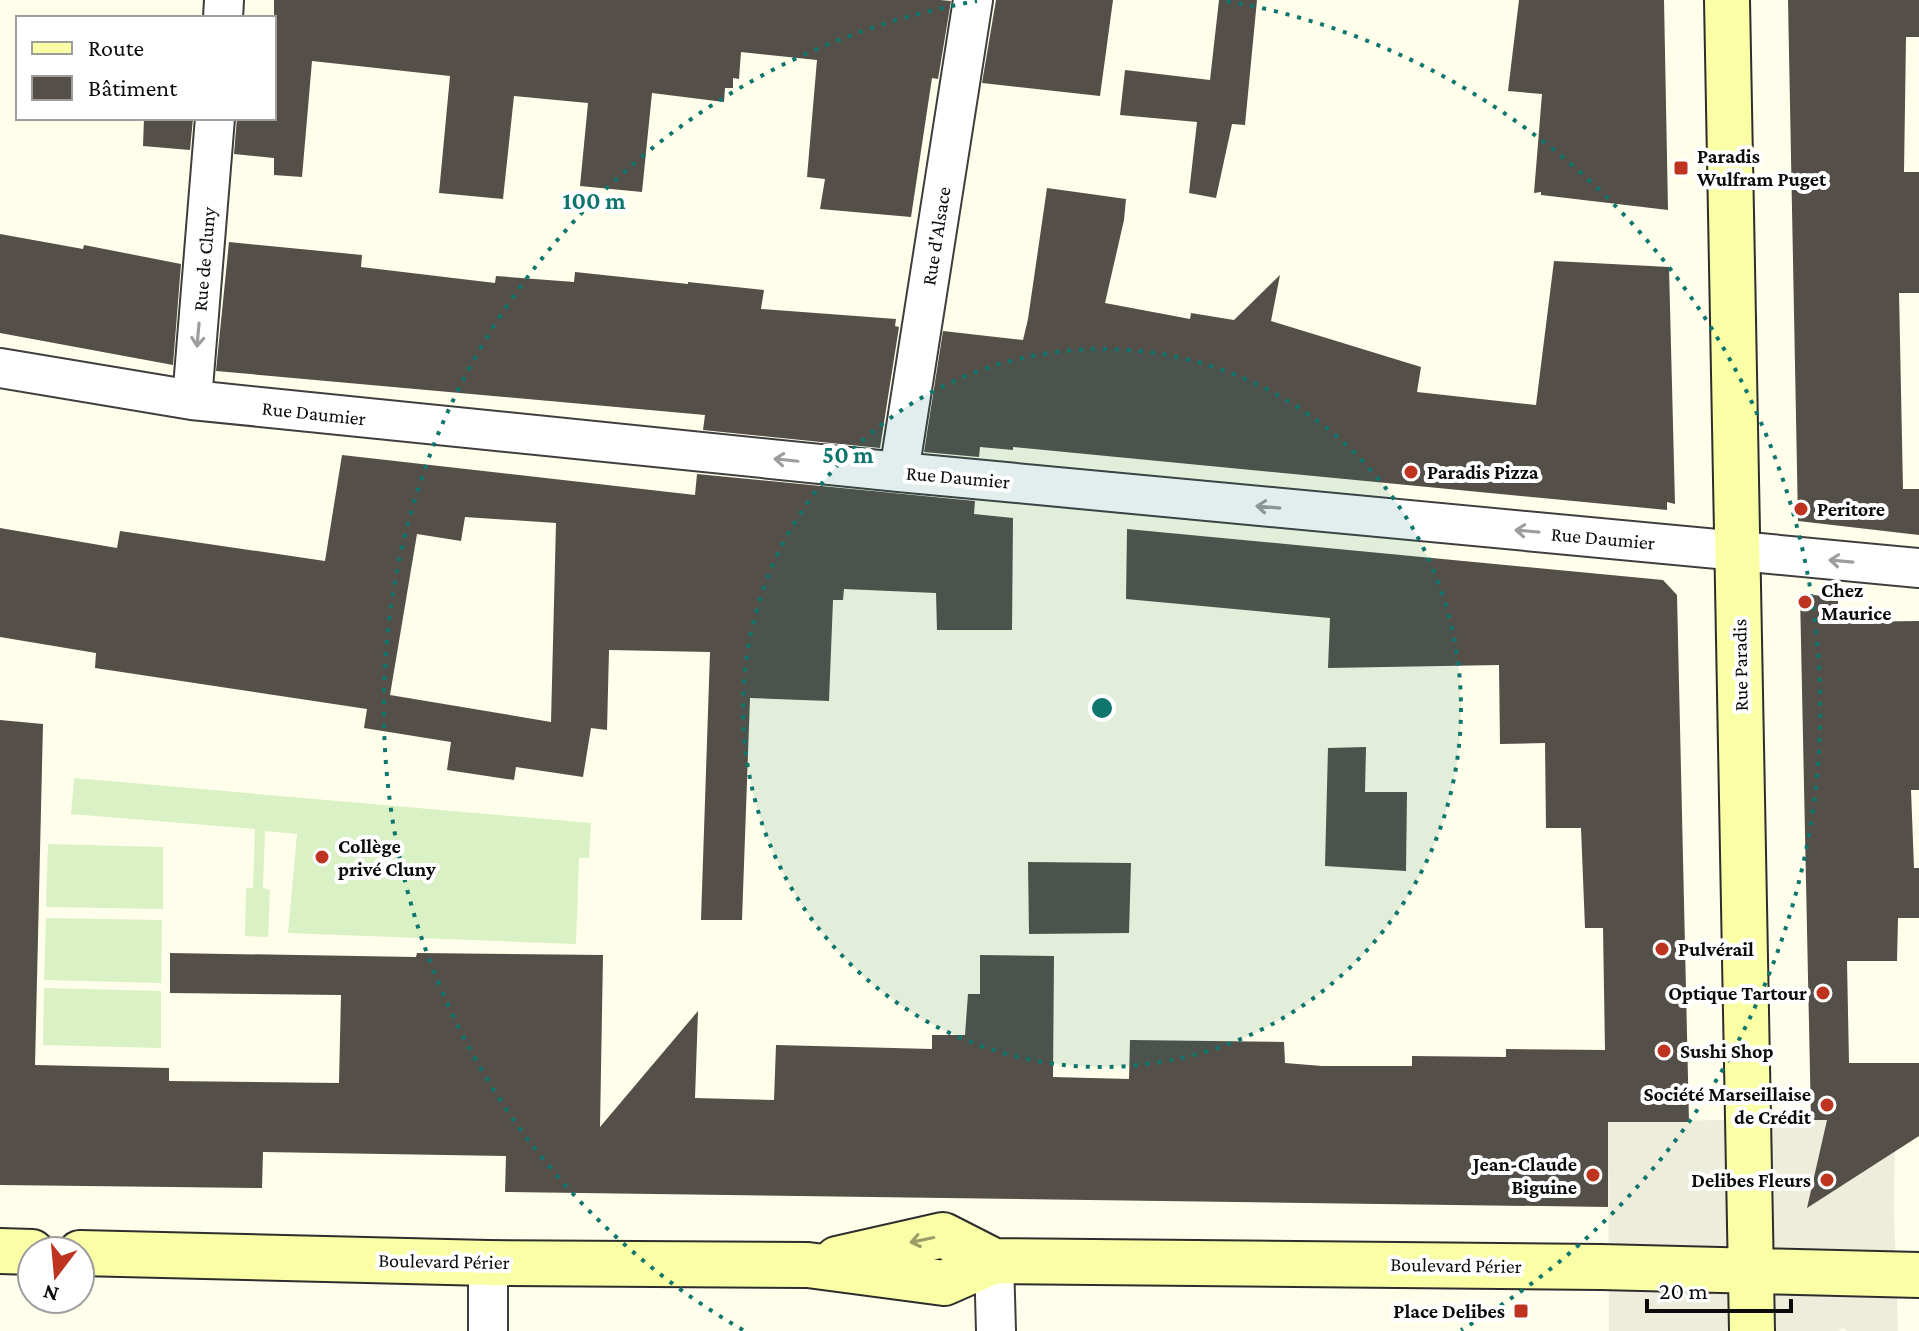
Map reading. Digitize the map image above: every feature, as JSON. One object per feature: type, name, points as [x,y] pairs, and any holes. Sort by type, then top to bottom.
[{"type":"street","name":"Rue d'Alsace","points":[[899,472],[973,0]]},
{"type":"street","name":"Rue Paradis","points":[[1727,0],[1752,1331]]},
{"type":"street","name":"Rue de Cluny","points":[[192,400],[215,120]]},
{"type":"street","name":"Rue Daumier","points":[[0,368],[192,400],[899,472],[1919,568]]},
{"type":"street","name":"Boulevard Périer","points":[[96,1253],[488,1263],[808,1265],[943,1235],[994,1261],[1601,1267],[1919,1275]]},
{"type":"street","points":[[994,1261],[996,1331]]},
{"type":"street","points":[[488,1263],[488,1331]]},
{"type":"green space","points":[[74,778],[591,823],[589,858],[579,858],[576,944],[288,933],[297,834],[265,831],[263,888],[270,890],[268,937],[245,936],[246,888],[253,888],[255,829],[71,814]]},
{"type":"green space","points":[[48,844],[163,847],[163,909],[46,907]]},
{"type":"green space","points":[[46,918],[162,920],[161,983],[44,980]]},
{"type":"green space","points":[[44,988],[161,991],[161,1048],[43,1045]]},
{"type":"shaded area","points":[[1895,1117],[1898,1331],[1847,1331],[1843,1328],[1839,1331],[1609,1331],[1608,1122]]},
{"type":"building","points":[[274,0],[951,1],[938,79],[932,78],[911,217],[820,209],[825,179],[807,177],[817,60],[741,52],[739,79],[733,78],[733,88],[725,88],[724,102],[652,93],[642,192],[580,186],[588,103],[514,96],[503,199],[439,193],[450,76],[312,61],[302,177],[274,175],[274,158],[234,154],[237,120],[276,120]]},
{"type":"building","points":[[996,0],[1113,0],[1100,96],[982,83]]},
{"type":"building","points":[[1219,0],[1257,0],[1245,125],[1232,124],[1216,198],[1189,193],[1197,122],[1120,115],[1125,70],[1210,80]]},
{"type":"building","points":[[1519,0],[1664,0],[1668,210],[1534,193],[1542,94],[1508,91]]},
{"type":"building","points":[[1788,0],[1919,0],[1919,37],[1906,37],[1904,172],[1919,172],[1919,293],[1899,293],[1903,489],[1919,489],[1919,535],[1798,521]]},
{"type":"building","points":[[144,120],[193,120],[190,150],[143,146]]},
{"type":"building","points":[[1047,188],[1126,199],[1105,303],[1190,319],[1191,313],[1234,320],[1280,275],[1271,321],[1421,367],[1417,392],[1536,405],[1554,261],[1669,267],[1675,504],[1667,502],[1667,510],[1013,447],[1013,450],[980,447],[979,457],[924,452],[943,331],[1023,340]]},
{"type":"building","points":[[0,234],[83,249],[84,245],[181,264],[173,365],[0,333]]},
{"type":"building","points":[[229,242],[362,255],[361,267],[495,283],[496,276],[574,282],[575,272],[764,290],[761,309],[896,319],[895,326],[899,327],[880,448],[703,430],[705,415],[216,371]]},
{"type":"building","points":[[342,455],[695,495],[697,474],[975,501],[974,514],[1013,518],[1012,630],[937,630],[936,593],[844,589],[843,600],[833,600],[829,701],[750,698],[742,920],[701,920],[710,652],[609,650],[607,730],[591,728],[583,777],[516,767],[514,780],[447,770],[451,742],[364,728],[367,709],[95,668],[96,653],[0,637],[0,528],[117,548],[120,531],[325,561]],"holes":[[[465,517],[556,523],[551,722],[390,695],[417,534],[461,541]]]},
{"type":"building","points":[[1127,529],[1663,580],[1677,595],[1689,1122],[1608,1122],[1608,1207],[505,1192],[506,1156],[263,1152],[262,1188],[0,1185],[0,720],[43,724],[35,1065],[169,1068],[169,1081],[339,1083],[341,995],[170,993],[170,953],[416,957],[417,953],[603,955],[600,1127],[698,1011],[695,1098],[774,1100],[776,1045],[932,1049],[932,1035],[965,1035],[968,994],[980,994],[980,955],[1054,956],[1053,1077],[1129,1079],[1130,1040],[1284,1042],[1285,1063],[1322,1066],[1412,1066],[1412,1056],[1506,1057],[1506,1049],[1605,1050],[1603,928],[1585,928],[1581,828],[1546,828],[1545,743],[1500,744],[1499,665],[1328,668],[1330,618],[1126,599]]},
{"type":"building","points":[[1800,594],[1838,597],[1838,622],[1919,621],[1919,790],[1911,790],[1914,868],[1919,868],[1919,918],[1898,918],[1897,961],[1847,961],[1849,1063],[1919,1063],[1919,1136],[1807,1208],[1827,1120],[1811,1120]]},
{"type":"building","points":[[1366,747],[1365,792],[1407,792],[1406,871],[1325,866],[1328,748]]},
{"type":"building","points":[[1028,862],[1131,863],[1129,933],[1029,934]]},
{"type":"place","name":"Paradis Wulfram Puget","points":[[1681,168]]},
{"type":"place","name":"Paradis Pizza","points":[[1411,472]]},
{"type":"place","name":"Peritore","points":[[1801,509]]},
{"type":"place","name":"Chez Maurice","points":[[1805,602]]},
{"type":"place","name":"Collège privé Cluny","points":[[322,857]]},
{"type":"place","name":"Pulvérail","points":[[1662,949]]},
{"type":"place","name":"Optique Tartour","points":[[1823,993]]},
{"type":"place","name":"Sushi Shop","points":[[1664,1051]]},
{"type":"place","name":"Société Marseillaise de Crédit","points":[[1827,1105]]},
{"type":"place","name":"Jean-Claude Biguine","points":[[1593,1175]]},
{"type":"place","name":"Delibes Fleurs","points":[[1827,1180]]},
{"type":"place","name":"Place Delibes","points":[[1521,1311]]}]
